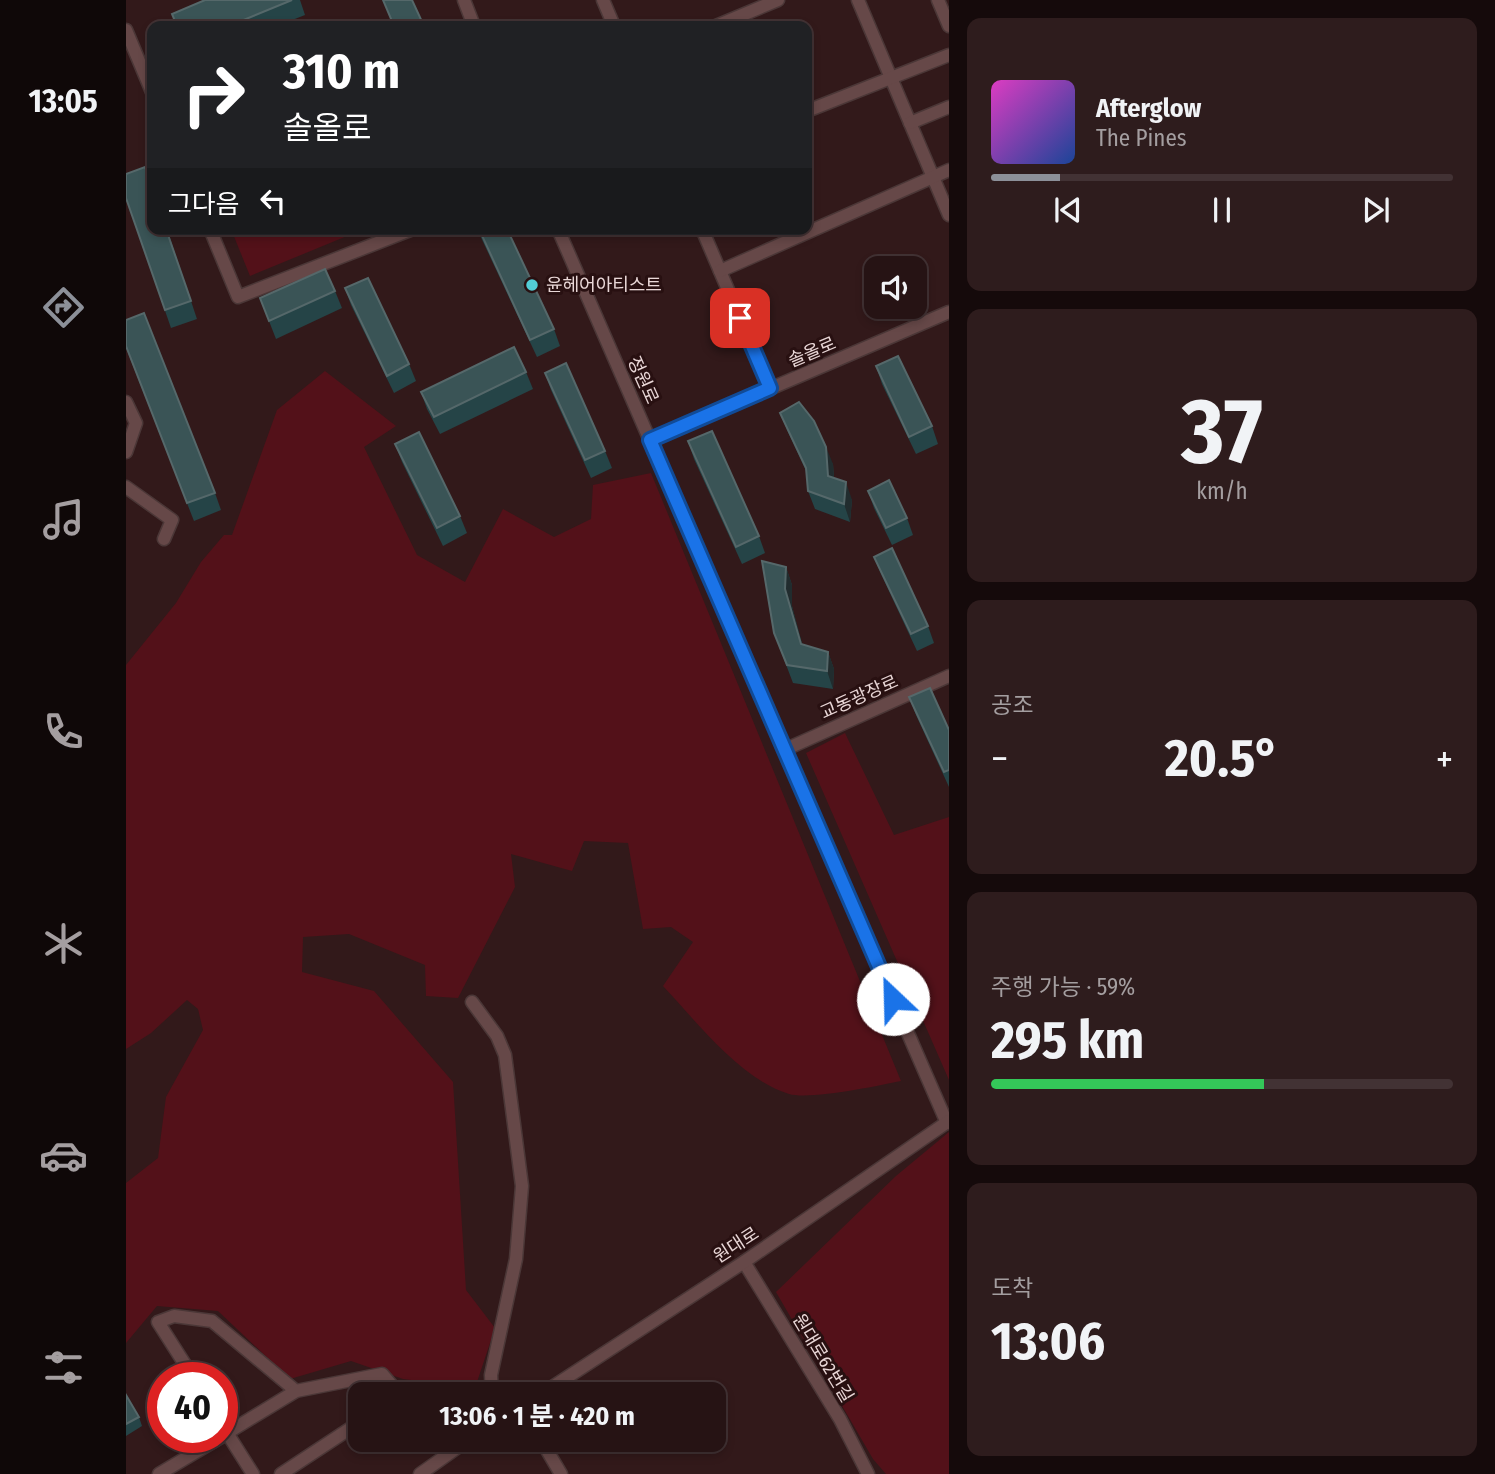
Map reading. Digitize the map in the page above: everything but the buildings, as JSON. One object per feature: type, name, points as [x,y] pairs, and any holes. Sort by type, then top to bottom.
[{"type":"street","points":[[464,0],[472,21]]},
{"type":"street","points":[[603,0],[612,21]]},
{"type":"street","points":[[728,21],[778,0]]},
{"type":"street","points":[[858,0],[949,215]]},
{"type":"street","points":[[938,0],[949,26]]},
{"type":"street","points":[[126,30],[147,80]]},
{"type":"street","points":[[812,109],[949,55]]},
{"type":"street","points":[[910,123],[949,107]]},
{"type":"street","points":[[812,230],[949,170]]},
{"type":"street","points":[[213,235],[239,297],[398,235]]},
{"type":"street","name":"정원로","points":[[561,235],[948,1122]]},
{"type":"street","points":[[705,235],[770,388]]},
{"type":"street","points":[[720,271],[802,235]]},
{"type":"street","name":"솔올로","points":[[650,440],[949,312]]},
{"type":"street","points":[[126,402],[136,423],[126,452]]},
{"type":"street","points":[[126,486],[172,520],[164,539]]},
{"type":"street","name":"교동광장로","points":[[784,750],[949,676]]},
{"type":"street","points":[[472,1002],[497,1036],[505,1055],[522,1186],[516,1259],[491,1382]]},
{"type":"street","name":"원대로","points":[[560,1382],[744,1262],[948,1122]]},
{"type":"street","name":"원대로62번길","points":[[744,1262],[840,1419],[868,1474]]},
{"type":"street","points":[[183,1362],[158,1322],[174,1316],[212,1321],[296,1391]]},
{"type":"street","points":[[238,1424],[296,1391],[382,1374],[389,1382]]},
{"type":"street","points":[[281,1474],[348,1430]]},
{"type":"street","points":[[420,1474],[451,1452]]},
{"type":"street","points":[[548,1452],[561,1474]]},
{"type":"street","points":[[159,1474],[192,1453]]},
{"type":"street","points":[[238,1453],[253,1474]]},
{"type":"shaded area","points":[[233,235],[347,236],[250,276]]},
{"type":"shaded area","points":[[325,371],[396,426],[364,447],[417,555],[465,582],[503,509],[554,537],[591,519],[593,485],[651,473],[901,1081],[844,1092],[789,1094],[771,1087],[737,1063],[663,986],[693,942],[671,927],[643,929],[628,843],[584,841],[572,871],[511,854],[515,887],[458,998],[426,996],[425,965],[349,934],[303,937],[302,972],[374,991],[453,1082],[466,1290],[495,1328],[477,1382],[403,1379],[351,1361],[290,1379],[218,1311],[157,1306],[126,1343],[126,1183],[158,1158],[166,1097],[203,1030],[198,1009],[187,1000],[151,1033],[126,1049],[126,665],[176,603],[201,562],[224,535],[232,535],[277,410]]},
{"type":"shaded area","points":[[845,733],[894,835],[949,817],[949,1080],[806,753]]},
{"type":"shaded area","points":[[949,1132],[949,1474],[886,1474],[873,1459],[776,1292],[896,1176]]},
{"type":"place","name":"윤헤어아티스트","points":[[532,285]]},
{"type":"route","points":[[740,318],[770,388],[650,440],[893,999]]}]
